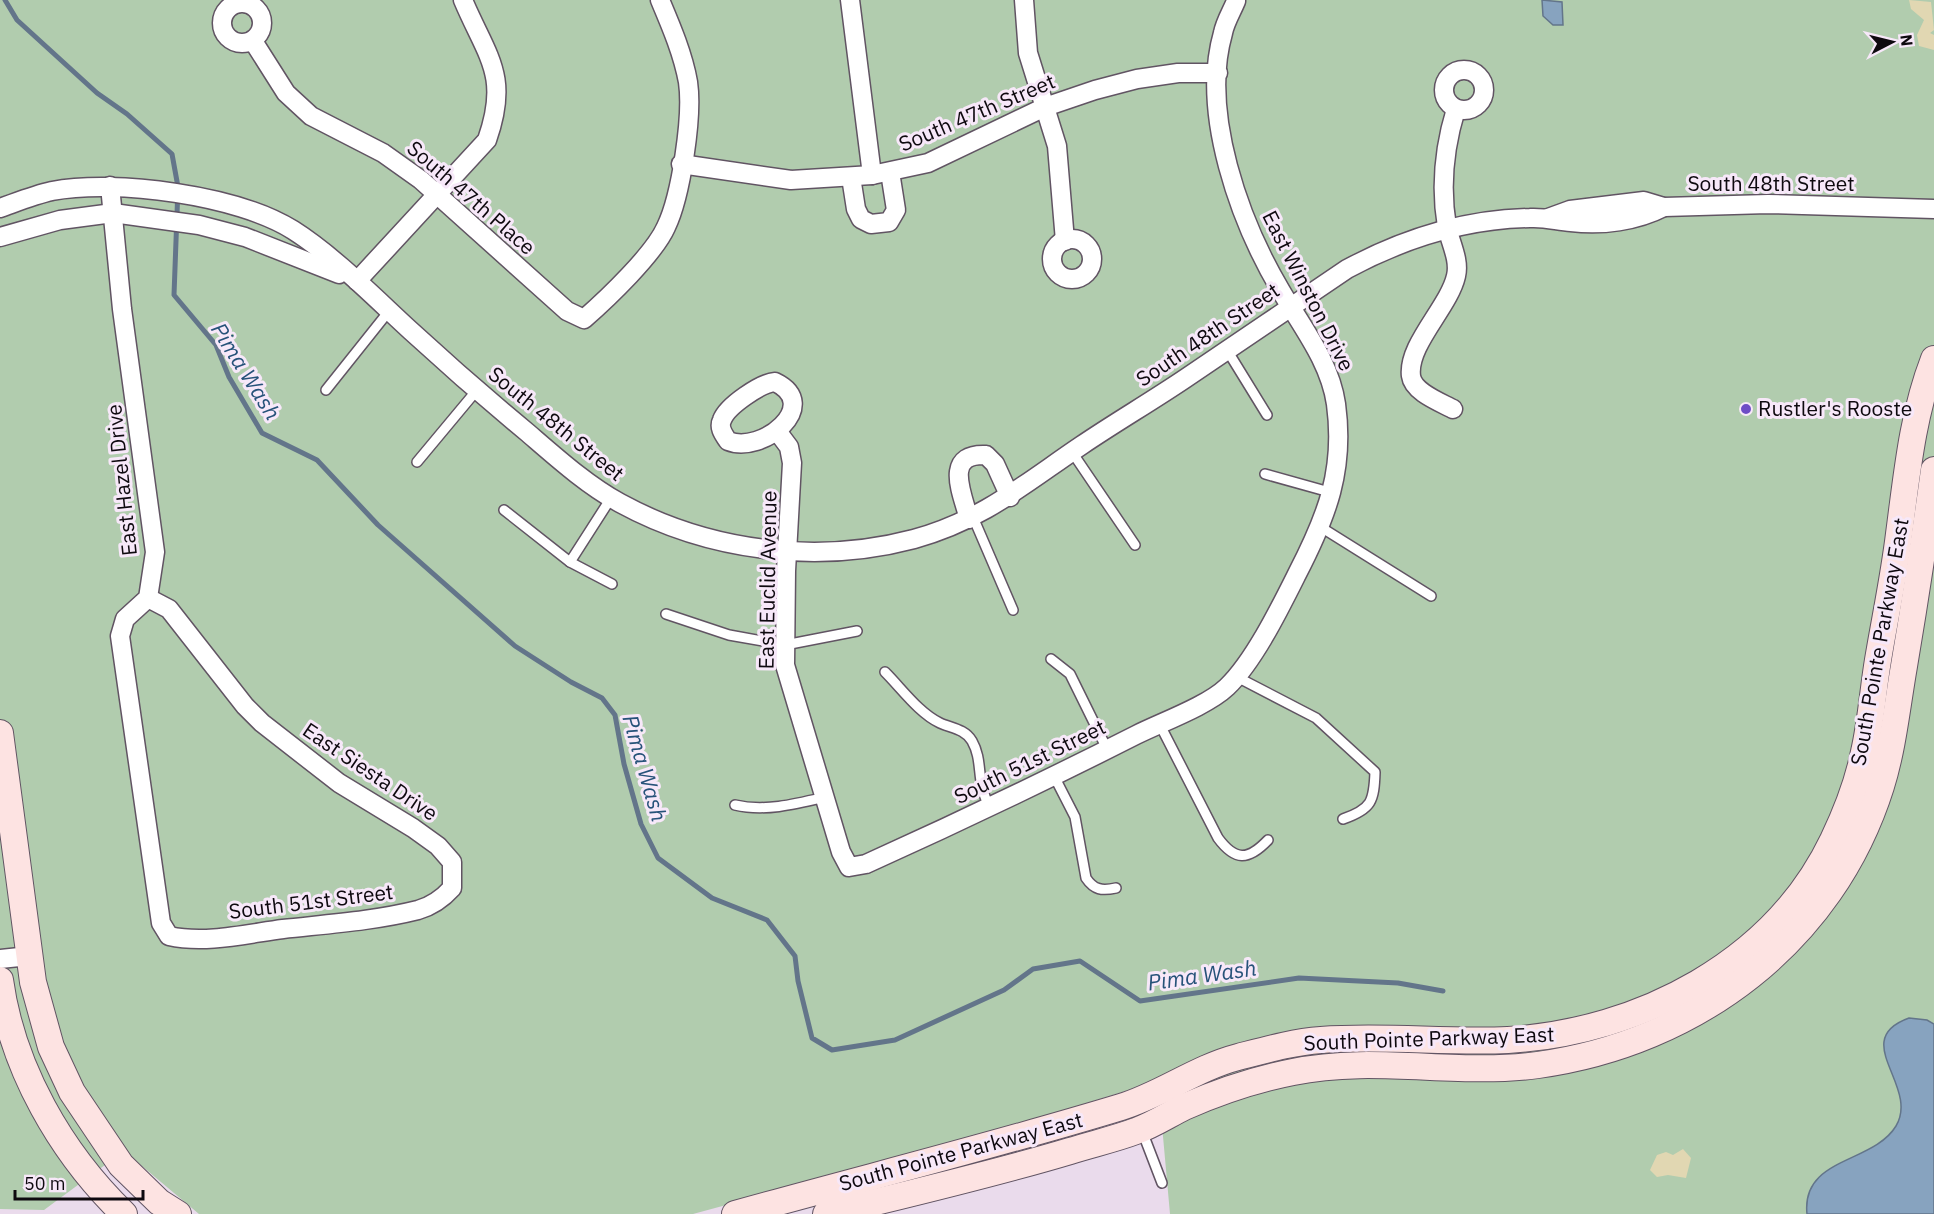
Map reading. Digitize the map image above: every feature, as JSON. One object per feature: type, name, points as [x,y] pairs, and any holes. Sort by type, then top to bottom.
[{"type":"main road","name":"South Pointe Parkway East","points":[[1877,753],[1870,710],[1899,538],[1910,444],[1924,384],[1934,359]]},
{"type":"main road","name":"South Pointe Parkway East","points":[[826,1214],[1019,1166],[1136,1116],[1230,1059],[1289,1045],[1341,1039],[1508,1040],[1564,1034],[1640,1013],[1686,991],[1745,952],[1795,900],[1832,842],[1896,715],[1934,470]]},
{"type":"main road","points":[[0,733],[33,982],[51,1047],[72,1092],[121,1165],[159,1202],[178,1214]]},
{"type":"main road","points":[[0,980],[19,1053],[42,1108],[81,1166],[116,1211],[137,1180]]},
{"type":"main road","name":"South Pointe Parkway East","points":[[735,1214],[1012,1139],[1136,1116]]},
{"type":"main road","points":[[1012,1139],[1019,1166]]},
{"type":"street","points":[[357,281],[487,140],[495,118],[497,78],[463,0]]},
{"type":"street","points":[[660,0],[678,45],[688,83],[689,113],[681,164]]},
{"type":"street","points":[[850,0],[872,175]]},
{"type":"street","points":[[1024,0],[1028,53],[1057,146],[1065,241]]},
{"type":"street","name":"East Winston Drive","points":[[1231,682],[1278,612],[1319,526],[1333,493],[1338,440],[1330,377],[1263,261],[1234,183],[1222,134],[1217,99],[1223,32],[1235,0],[1243,0]]},
{"type":"street","name":"South 47th Place","points":[[253,41],[286,93],[311,117],[383,153],[438,195],[567,311],[584,319],[652,248],[666,228],[676,200],[681,164]]},
{"type":"street","name":"South 47th Street","points":[[681,164],[791,180],[851,177],[890,172],[928,163],[1045,107],[1137,79],[1178,73],[1218,73]]},
{"type":"street","points":[[1453,409],[1415,386],[1411,377],[1416,352],[1444,306],[1456,275],[1455,255],[1448,230],[1443,169],[1447,137],[1456,109]]},
{"type":"street","points":[[851,177],[856,209],[861,219],[880,225],[890,222],[896,210],[890,172]]},
{"type":"street","name":"South 48th Street","points":[[0,206],[51,191],[110,186],[204,198],[246,210],[292,229],[357,281],[477,390],[552,453],[611,498],[660,523],[723,543],[766,550],[818,552],[881,546],[915,539],[971,518],[1010,497],[1072,452],[1290,306],[1370,257],[1413,239],[1496,220],[1548,218],[1570,210],[1644,201],[1664,207],[1768,204],[1934,209]]},
{"type":"street","name":"East Hazel Drive","points":[[110,186],[122,309],[155,552],[148,598]]},
{"type":"street","name":"South 48th Street","points":[[1877,206],[1934,197]]},
{"type":"street","points":[[0,206],[5,234]]},
{"type":"street","name":"South 48th Street","points":[[5,234],[60,220],[112,213],[157,218],[199,225],[245,237],[357,281]]},
{"type":"street","name":"East Euclid Avenue","points":[[777,431],[789,447],[792,463],[785,665],[841,852],[849,867]]},
{"type":"street","points":[[971,518],[958,470],[963,460],[974,454],[986,455],[995,464],[1010,497]]},
{"type":"street","name":"East Siesta Drive","points":[[148,598],[169,609],[245,706],[262,723],[339,783],[438,846],[452,862],[452,888]]},
{"type":"street","name":"South 51st Street","points":[[148,598],[125,620],[120,636],[160,923],[169,936],[196,938],[367,919],[420,909],[443,898],[452,888]]},
{"type":"street","name":"South 51st Street","points":[[849,867],[866,864],[990,807],[1159,723],[1231,682]]},
{"type":"street","points":[[0,959],[29,956]]},
{"type":"lane","points":[[326,390],[389,311]]},
{"type":"lane","points":[[1227,350],[1266,415]]},
{"type":"lane","points":[[417,462],[477,390]]},
{"type":"lane","points":[[1072,452],[1136,545]]},
{"type":"lane","points":[[1265,474],[1333,493]]},
{"type":"lane","points":[[570,562],[611,498]]},
{"type":"lane","points":[[504,510],[570,562],[612,584]]},
{"type":"lane","points":[[971,518],[1013,610]]},
{"type":"lane","points":[[1319,526],[1431,596]]},
{"type":"lane","points":[[666,614],[729,635],[785,645],[857,631]]},
{"type":"lane","points":[[1052,659],[1070,674],[1107,749]]},
{"type":"lane","points":[[885,672],[931,716],[962,731],[970,739],[978,760],[982,794],[990,807]]},
{"type":"lane","points":[[1231,682],[1316,718],[1376,772],[1374,798],[1362,812],[1343,819]]},
{"type":"lane","points":[[1159,723],[1218,838],[1229,852],[1235,856],[1245,855],[1261,847],[1268,840]]},
{"type":"lane","points":[[1054,776],[1075,817],[1086,878],[1095,888],[1107,890],[1116,888]]},
{"type":"lane","points":[[735,805],[751,809],[796,804],[825,797]]},
{"type":"lane","points":[[1136,1116],[1162,1183]]},
{"type":"green space","points":[[0,0],[1934,0],[1934,1214],[1170,1214],[1158,1081],[987,1134],[693,1214],[199,1214],[124,1151],[44,1210],[0,1209]]},
{"type":"sand","points":[[1909,0],[1931,2],[1934,30],[1930,33],[1934,35],[1934,50],[1919,46],[1917,35],[1924,20],[1911,9]]},
{"type":"sand","points":[[1683,1149],[1691,1158],[1686,1178],[1668,1175],[1657,1177],[1650,1170],[1657,1155],[1666,1152],[1673,1155]]},
{"type":"water","points":[[1542,0],[1562,2],[1563,25],[1553,25],[1543,16]]},
{"type":"water","points":[[1909,1018],[1927,1020],[1934,1024],[1934,1214],[1807,1214],[1808,1195],[1815,1182],[1826,1171],[1872,1148],[1896,1126],[1901,1111],[1900,1095],[1884,1051],[1885,1039],[1892,1027]]},
{"type":"waterway","name":"Pima Wash","points":[[5,0],[17,20],[97,93],[127,114],[172,154],[178,187],[174,295],[216,345],[229,377],[262,433],[317,460],[378,525],[515,646],[571,682],[602,698],[615,715],[624,764],[641,824],[658,858],[712,898],[767,920],[795,956],[798,981],[812,1038],[832,1050],[895,1040],[1004,990],[1033,969],[1080,961],[1140,1001],[1299,978],[1398,983],[1443,991]]},
{"type":"place","name":"Rustler's Rooste","points":[[1746,409]]}]
